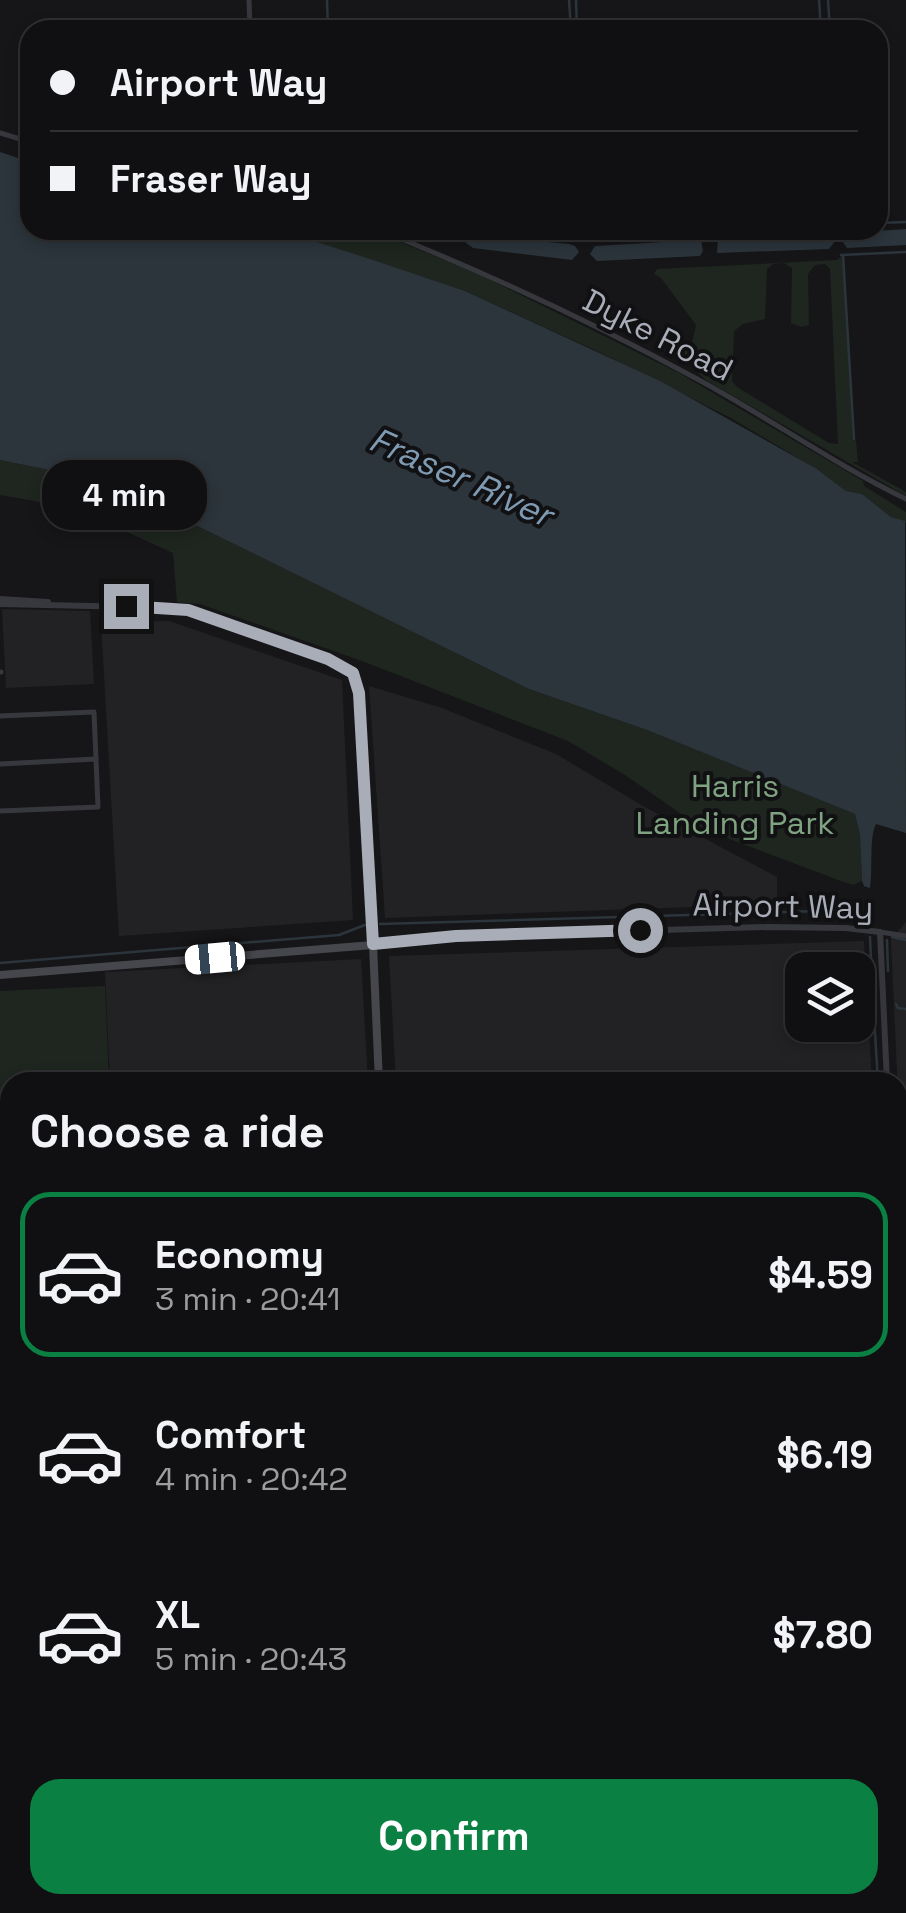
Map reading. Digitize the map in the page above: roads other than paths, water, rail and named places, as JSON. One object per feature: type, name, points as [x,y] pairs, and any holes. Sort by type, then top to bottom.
[{"type":"main road","name":"Airport Way","points":[[0,975],[373,944]]},
{"type":"main road","points":[[373,944],[379,1072]]},
{"type":"street","name":"Dyke Road","points":[[405,240],[622,340],[906,498]]},
{"type":"street","points":[[0,602],[188,610],[346,666],[355,676],[362,726],[373,944]]},
{"type":"street","points":[[0,716],[94,712],[98,807],[0,811]]},
{"type":"street","points":[[0,764],[96,759]]},
{"type":"street","name":"Airport Way","points":[[373,944],[456,936],[767,927],[846,928],[906,936]]},
{"type":"street","points":[[880,932],[887,1072]]},
{"type":"water","name":"Fraser River","points":[[0,152],[20,159],[20,240],[311,240],[465,291],[662,382],[817,469],[846,491],[862,494],[891,517],[905,521],[906,833],[876,824],[870,888],[864,886],[855,814],[647,730],[529,689],[94,479],[0,460]]},
{"type":"water","points":[[906,229],[906,245],[847,248],[843,242],[888,240],[888,230]]},
{"type":"water","points":[[525,240],[569,244],[579,252],[572,260],[473,248],[466,243]]},
{"type":"water","points":[[701,240],[700,256],[597,261],[590,254],[595,246]]},
{"type":"water","points":[[718,240],[835,241],[829,249],[717,253]]},
{"type":"waterway","points":[[327,0],[328,20]]},
{"type":"waterway","points":[[569,0],[570,20]]},
{"type":"waterway","points":[[576,0],[577,20]]},
{"type":"waterway","points":[[819,0],[820,20]]},
{"type":"waterway","points":[[828,0],[829,20]]},
{"type":"waterway","points":[[888,223],[906,222]]},
{"type":"waterway","points":[[841,255],[906,252]]},
{"type":"waterway","points":[[843,255],[854,439]]},
{"type":"waterway","points":[[380,924],[853,910]]},
{"type":"waterway","points":[[0,963],[339,935],[365,925]]},
{"type":"waterway","points":[[870,937],[871,952]]},
{"type":"waterway","points":[[892,937],[906,940]]},
{"type":"waterway","points":[[887,940],[888,971]]},
{"type":"waterway","points":[[896,1004],[906,1009]]},
{"type":"waterway","points":[[875,1032],[877,1072]]},
{"type":"park label","name":"Harris Landing Park","points":[[735,804]]}]
